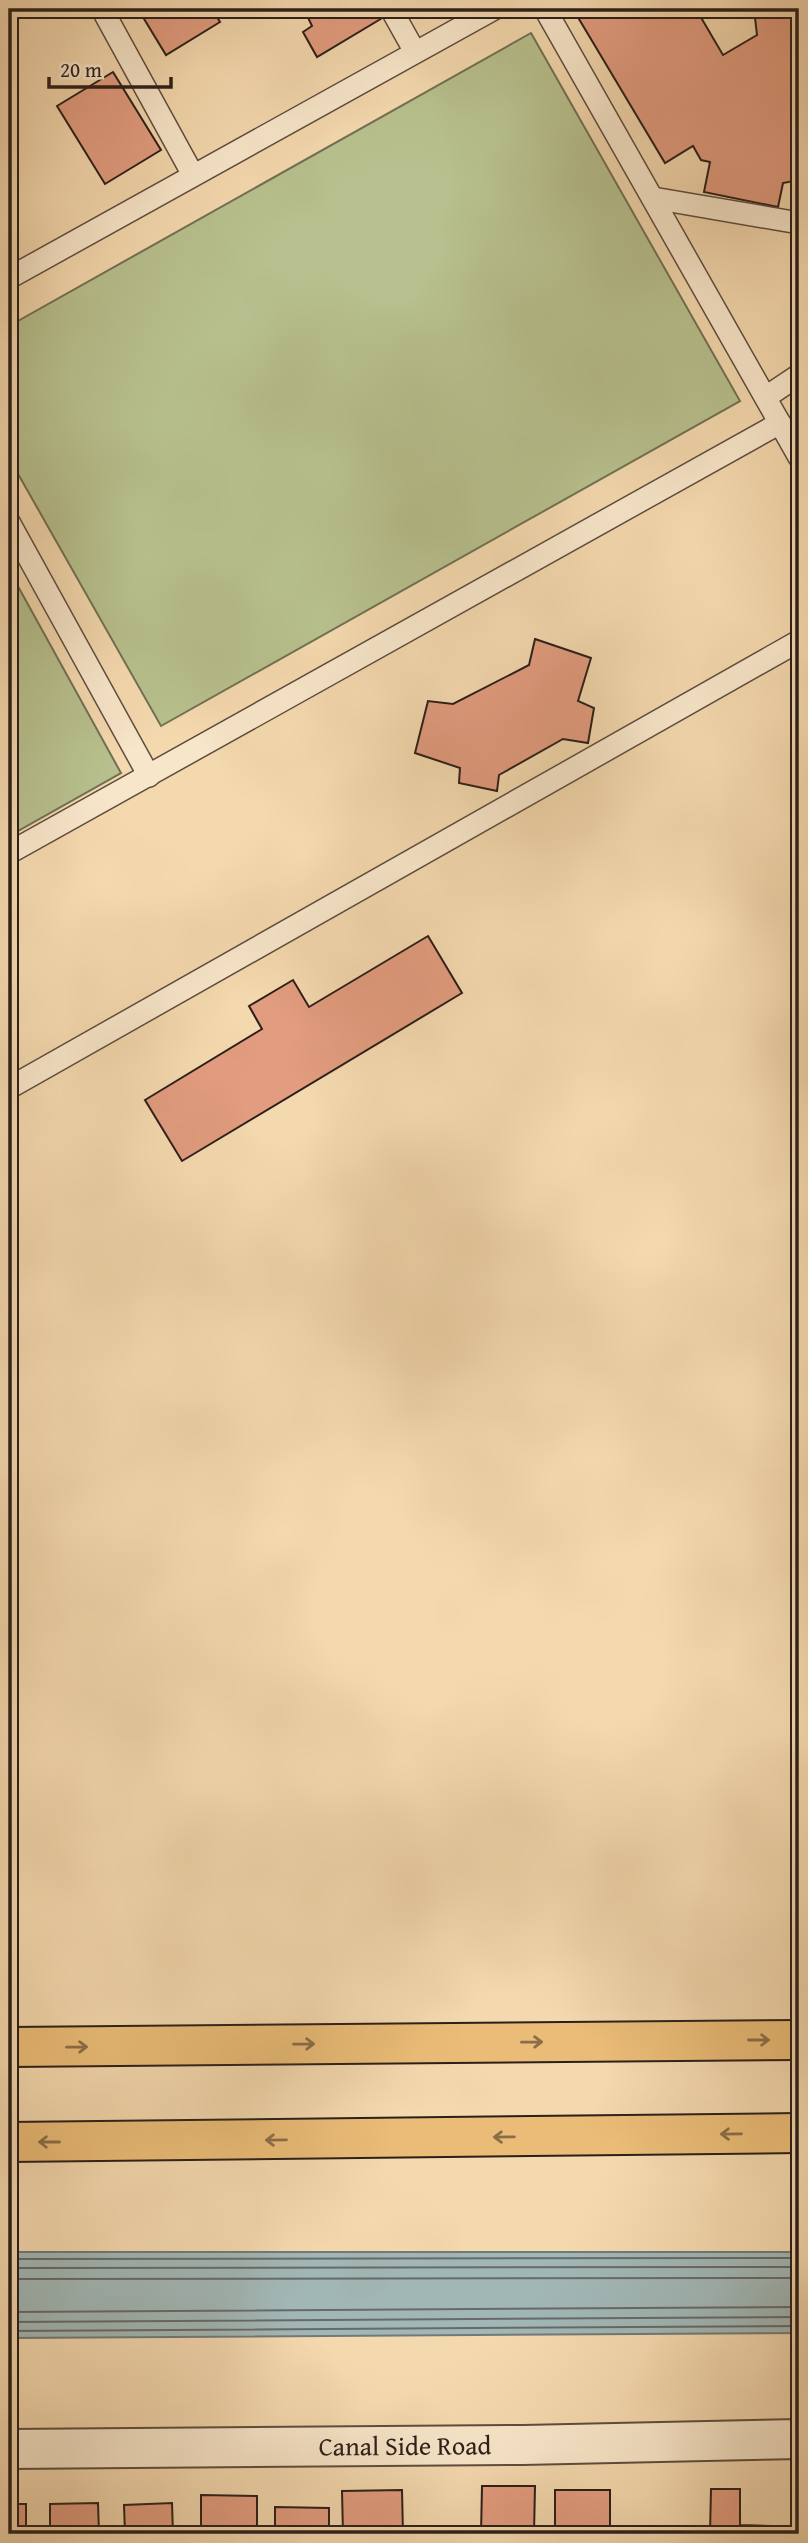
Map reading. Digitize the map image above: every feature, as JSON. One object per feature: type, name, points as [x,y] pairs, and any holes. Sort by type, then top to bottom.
[{"type":"main road","points":[[9,2047],[799,2040]]},
{"type":"main road","points":[[9,2142],[799,2133]]},
{"type":"street","name":"Canal Side Road","points":[[9,2449],[523,2445],[799,2439]]},
{"type":"lane","points":[[102,9],[193,175]]},
{"type":"lane","points":[[391,9],[415,52]]},
{"type":"lane","points":[[9,278],[494,9]]},
{"type":"lane","points":[[545,9],[799,457]]},
{"type":"lane","points":[[653,198],[799,223]]},
{"type":"lane","points":[[766,397],[799,375]]},
{"type":"lane","points":[[9,853],[780,423]]},
{"type":"lane","points":[[9,522],[149,776]]},
{"type":"lane","points":[[9,1088],[799,641]]},
{"type":"green space","points":[[531,33],[740,401],[161,726],[9,458],[9,326]]},
{"type":"green space","points":[[9,570],[121,773],[9,836]]},
{"type":"water","points":[[9,2252],[799,2252],[799,2333],[9,2338]]},
{"type":"building","points":[[138,9],[212,9],[220,22],[166,55]]},
{"type":"building","points":[[304,9],[386,9],[389,14],[317,57],[303,32],[312,26]]},
{"type":"building","points":[[573,9],[696,9],[723,55],[757,35],[754,9],[799,16],[799,180],[783,183],[778,207],[704,192],[710,162],[701,160],[693,146],[665,163]]},
{"type":"building","points":[[113,72],[161,150],[105,184],[57,106]]},
{"type":"building","points":[[535,639],[591,658],[578,701],[594,708],[588,743],[563,739],[499,775],[497,791],[459,783],[460,768],[415,753],[428,701],[453,704],[529,665]]},
{"type":"building","points":[[428,936],[462,993],[182,1161],[145,1100],[262,1029],[249,1006],[293,980],[309,1007]]},
{"type":"building","points":[[482,2486],[535,2486],[534,2534],[481,2534]]},
{"type":"building","points":[[711,2489],[740,2489],[740,2525],[771,2526],[770,2534],[710,2534]]},
{"type":"building","points":[[402,2490],[403,2534],[343,2534],[342,2491]]},
{"type":"building","points":[[555,2490],[610,2490],[610,2534],[555,2534]]},
{"type":"building","points":[[201,2495],[257,2496],[257,2534],[201,2534]]},
{"type":"building","points":[[98,2503],[99,2534],[50,2534],[50,2504]]},
{"type":"building","points":[[172,2503],[173,2534],[125,2534],[124,2505]]},
{"type":"building","points":[[9,2504],[26,2504],[26,2534],[9,2534]]},
{"type":"building","points":[[275,2507],[329,2508],[329,2534],[275,2534]]}]
